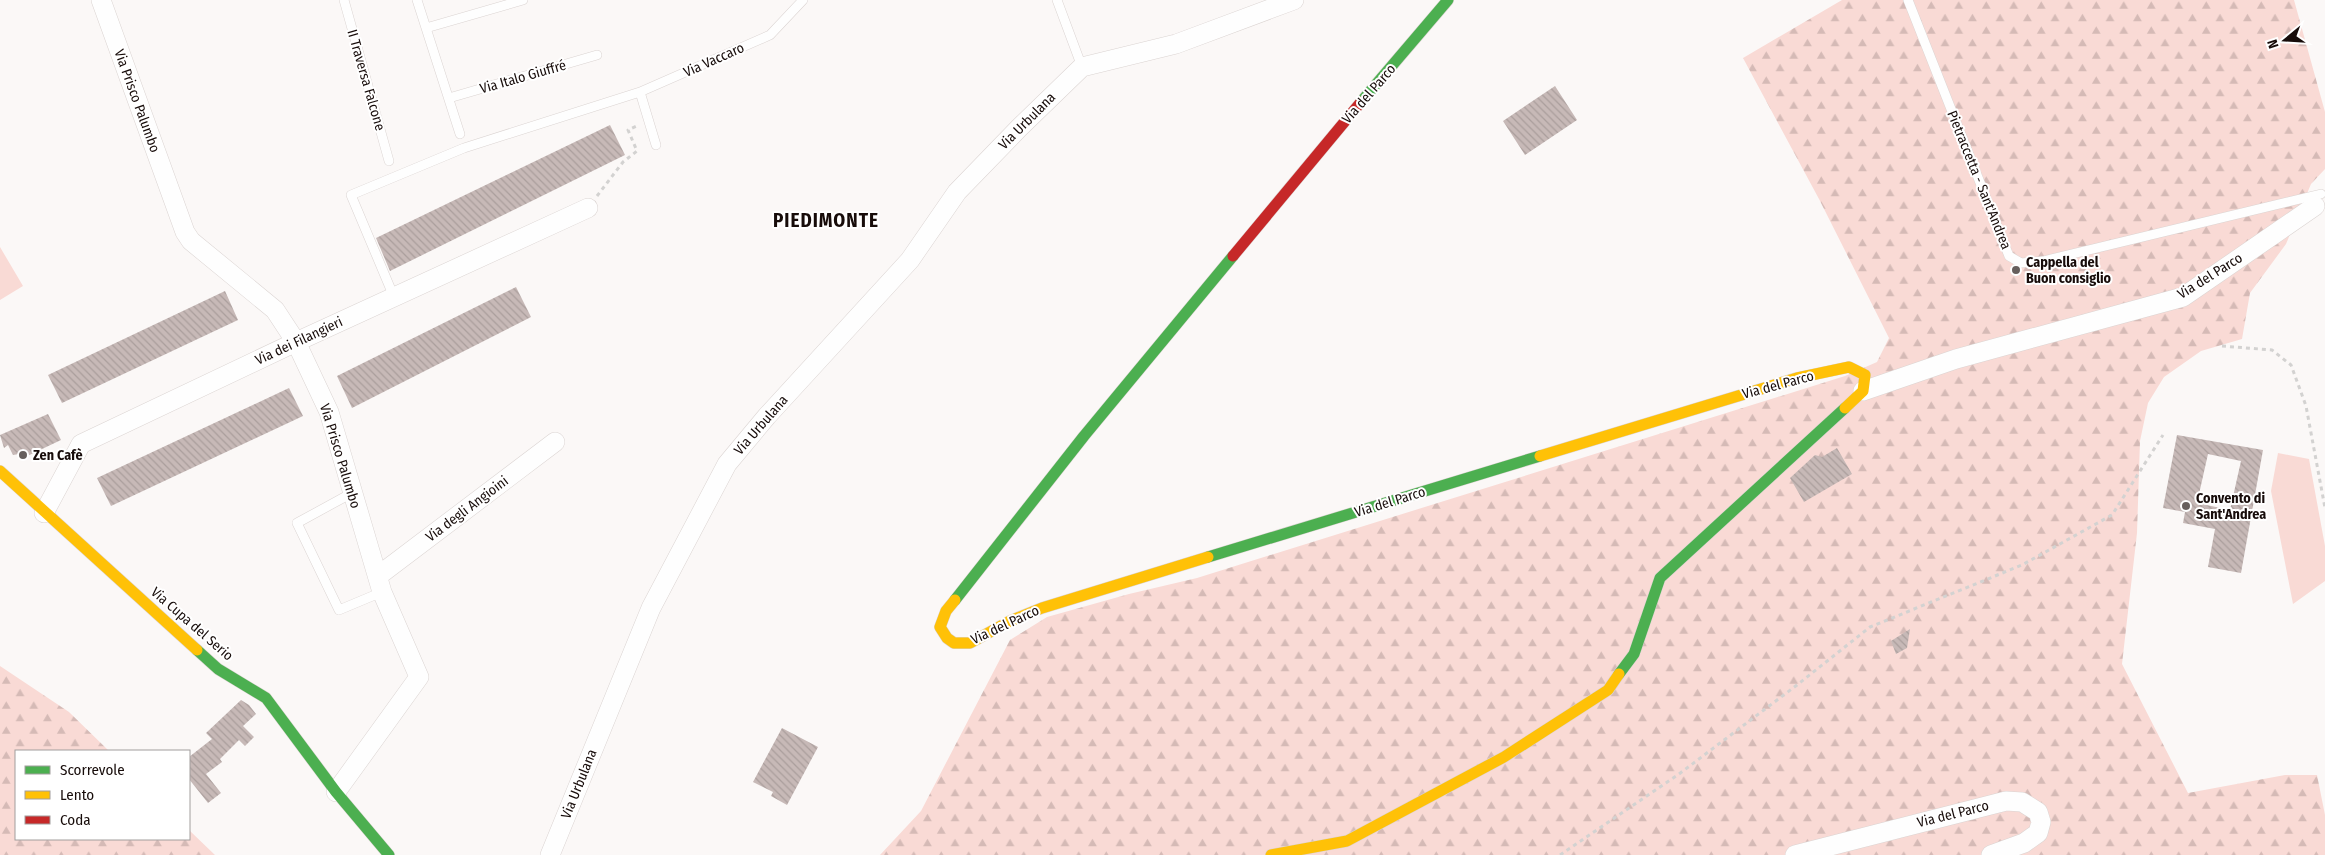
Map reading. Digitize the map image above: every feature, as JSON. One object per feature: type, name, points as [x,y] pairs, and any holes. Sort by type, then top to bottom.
[{"type":"street","name":"Via Prisco Palumbo","points":[[101,0],[185,232],[191,240],[275,310],[296,342],[330,412],[380,584],[419,677],[336,792]]},
{"type":"street","points":[[1082,67],[1176,44],[1294,0]]},
{"type":"street","name":"Via del Parco","points":[[1448,0],[1096,420],[946,611],[940,627],[945,639],[960,645],[973,642],[1004,623],[1042,608],[1797,378],[1849,367],[1865,375],[1863,391]]},
{"type":"street","name":"Via Urbulana","points":[[550,855],[651,608],[727,464],[767,416],[910,260],[958,192],[1019,128],[1082,67]]},
{"type":"street","name":"Via del Parco","points":[[1271,855],[1347,841],[1504,758],[1608,690],[1634,654],[1660,578],[1863,391],[1956,359],[2183,296],[2318,200]]},
{"type":"street","name":"Via dei Filangieri","points":[[44,513],[81,444],[296,342],[588,208]]},
{"type":"street","name":"Via degli Angioini","points":[[380,584],[555,442]]},
{"type":"street","name":"Via Cupa del Serio","points":[[0,471],[218,670],[266,698],[336,792],[389,855]]},
{"type":"street","name":"Via del Parco","points":[[1795,855],[2006,800],[2022,802],[2038,812],[2042,822],[2038,833],[2024,843],[1991,855]]},
{"type":"lane","name":"II Traversa Falcone","points":[[344,0],[389,161]]},
{"type":"lane","points":[[417,0],[460,134]]},
{"type":"lane","points":[[426,28],[523,0]]},
{"type":"lane","name":"Via Vaccaro","points":[[394,297],[351,195],[464,148],[640,92],[770,35],[803,0]]},
{"type":"lane","points":[[1057,0],[1082,67]]},
{"type":"lane","name":"Pietraccetta - Sant'Andrea","points":[[1908,0],[2009,256],[2021,263],[2043,261],[2318,200]]},
{"type":"lane","name":"Via Italo Giuffré","points":[[449,98],[598,55]]},
{"type":"lane","points":[[640,92],[656,145]]},
{"type":"lane","points":[[352,493],[297,523],[339,610],[380,584]]},
{"type":"path","points":[[588,208],[623,162],[637,152],[628,130],[649,120]]},
{"type":"path","points":[[2222,346],[2272,350],[2291,365],[2306,406],[2325,508]]},
{"type":"path","points":[[1560,855],[1679,774],[1797,685],[1870,626],[2022,565],[2112,515],[2163,435]]},
{"type":"green space","points":[[1842,0],[2294,0],[2325,112],[2325,169],[2311,184],[2286,244],[2250,293],[2242,339],[2201,351],[2164,377],[2148,403],[2140,441],[2137,533],[2122,664],[2188,793],[2285,775],[2317,775],[2325,815],[2325,855],[880,855],[921,811],[1010,640],[1047,617],[1129,594],[1197,578],[1845,376],[1877,362],[1889,338],[1819,199],[1743,58]]},
{"type":"green space","points":[[0,247],[23,286],[0,300]]},
{"type":"green space","points":[[2278,453],[2309,459],[2325,546],[2325,581],[2293,604],[2271,491]]},
{"type":"green space","points":[[0,666],[69,712],[108,750],[15,750],[15,840],[190,840],[190,831],[215,855],[0,855]]},
{"type":"building","points":[[1555,86],[1577,120],[1525,155],[1503,121]]},
{"type":"building","points":[[610,125],[625,155],[390,271],[376,238]]},
{"type":"building","points":[[516,287],[531,317],[352,408],[337,376]]},
{"type":"building","points":[[225,291],[238,320],[62,403],[48,375]]},
{"type":"building","points":[[289,388],[303,416],[111,506],[97,478]]},
{"type":"building","points":[[48,414],[61,440],[21,459],[19,454],[13,455],[8,445],[4,448],[0,435]]},
{"type":"building","name":"Convento di Sant'Andrea","points":[[2177,435],[2263,450],[2241,573],[2208,567],[2215,529],[2183,523],[2185,512],[2163,508]],"holes":[[[2208,454],[2241,461],[2230,510],[2197,503]]]},
{"type":"building","points":[[1837,448],[1852,474],[1804,502],[1790,478],[1815,455],[1822,457]]},
{"type":"building","points":[[1910,629],[1907,648],[1896,654],[1891,641]]},
{"type":"building","points":[[241,700],[249,705],[256,714],[243,726],[254,737],[245,746],[239,740],[220,759],[222,762],[206,774],[221,793],[208,803],[190,780],[190,756],[212,739],[206,733]]},
{"type":"building","points":[[782,728],[818,747],[787,805],[771,796],[773,792],[753,782]]},
{"type":"traffic: fast","points":[[1361,102],[1448,0]]},
{"type":"traffic: fast","points":[[955,600],[1084,436],[1233,256]]},
{"type":"traffic: fast","points":[[1619,674],[1634,654],[1660,578],[1845,408]]},
{"type":"traffic: fast","points":[[1208,557],[1540,456]]},
{"type":"traffic: fast","points":[[197,650],[218,669],[266,698],[336,792],[389,855]]},
{"type":"traffic: slow","points":[[1540,456],[1797,378],[1849,367],[1865,375],[1863,391],[1845,408]]},
{"type":"traffic: slow","points":[[0,471],[197,650]]},
{"type":"traffic: slow","points":[[955,600],[946,611],[940,627],[947,638],[954,643],[970,643],[1010,621],[1042,608],[1208,557]]},
{"type":"traffic: slow","points":[[1271,855],[1347,841],[1504,757],[1608,690],[1619,674]]},
{"type":"traffic: jam","points":[[1233,256],[1361,102]]},
{"type":"place","name":"Cappella del Buon consiglio","points":[[2016,270]]},
{"type":"place","name":"Zen Cafè","points":[[23,455]]},
{"type":"place","name":"Convento di Sant'Andrea","points":[[2186,506]]},
{"type":"district","name":"PIEDIMONTE","points":[[826,220]]}]
